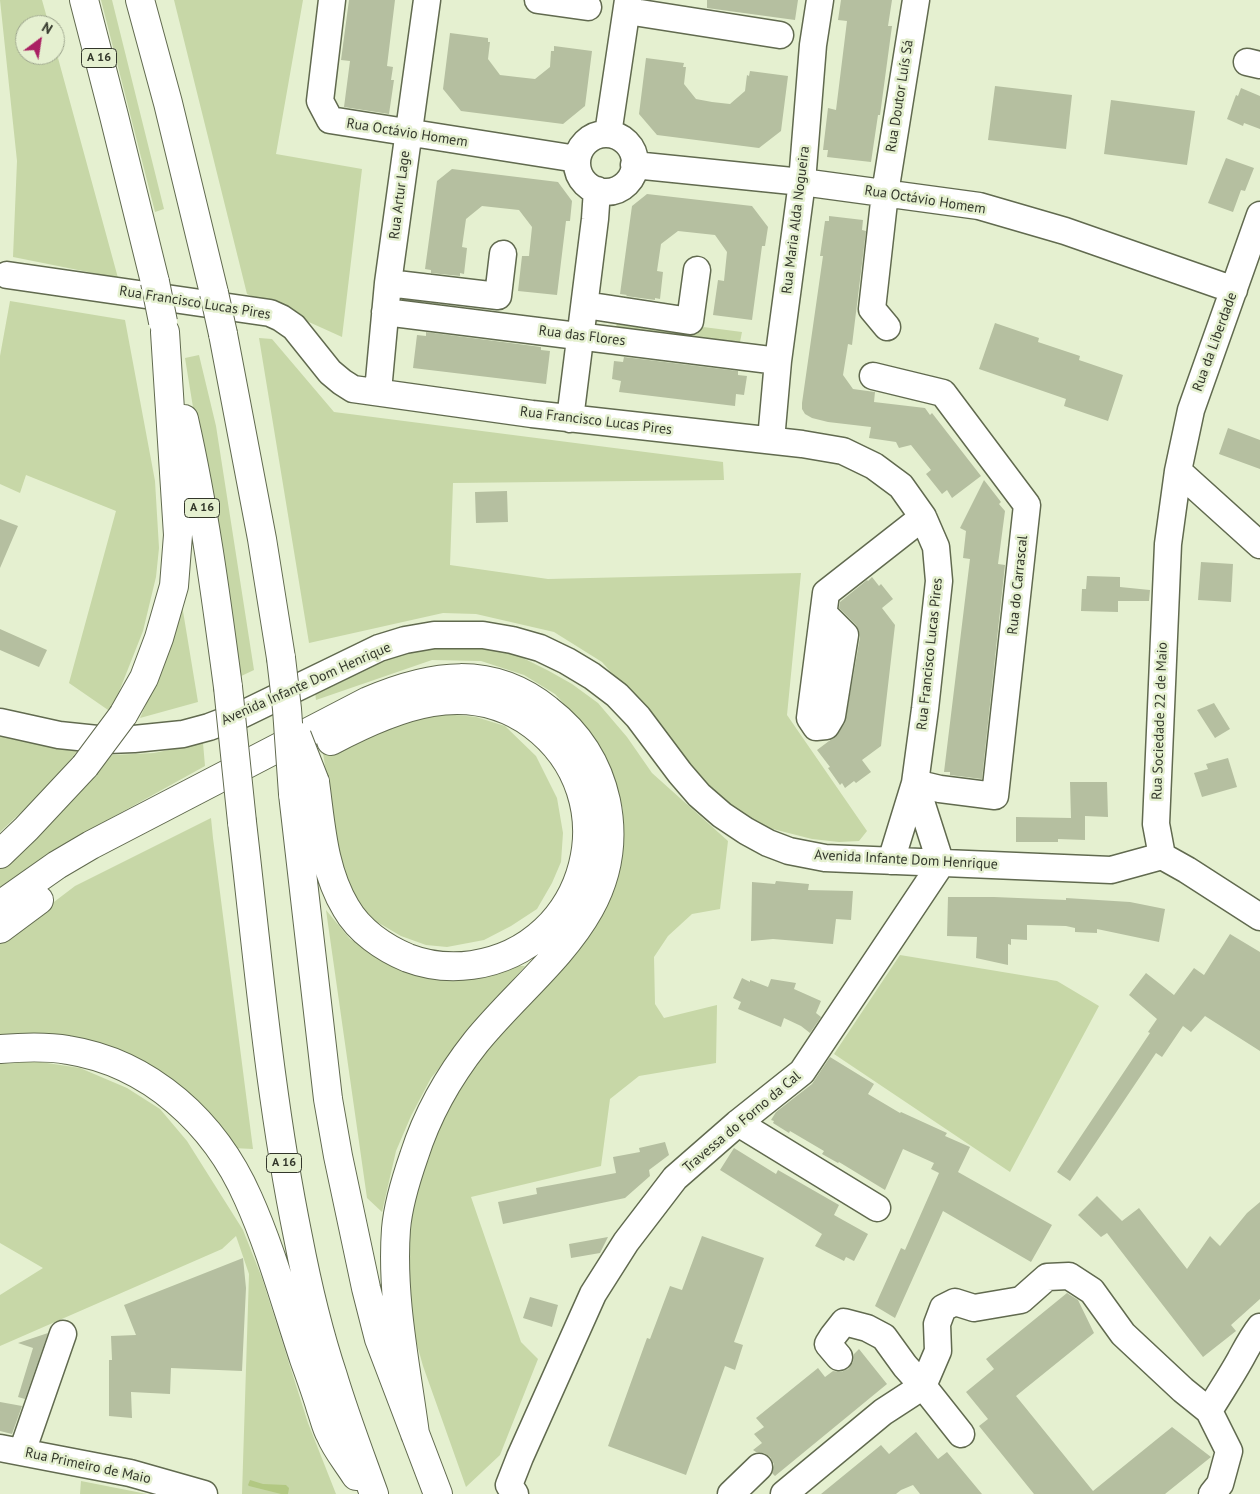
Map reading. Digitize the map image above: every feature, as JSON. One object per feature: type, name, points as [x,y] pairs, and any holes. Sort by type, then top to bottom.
[{"type":"highway","name":"A 16","points":[[84,0],[155,282],[194,464],[208,542],[228,687],[270,1071],[296,1228],[315,1313],[332,1375],[374,1494]]},
{"type":"highway","points":[[0,929],[48,893],[122,849],[357,727],[418,704],[446,700],[472,700],[499,706],[524,718],[544,734],[563,755],[576,776],[588,824],[588,843],[578,883],[554,922],[537,938],[517,952],[502,958],[460,966],[439,966],[416,961],[392,951],[374,938],[346,909],[329,871],[304,788],[287,709],[262,539],[223,334],[168,104],[140,0]]},
{"type":"highway","points":[[0,854],[85,766],[124,715],[144,678],[159,638],[174,586],[178,535],[164,327]]},
{"type":"highway","points":[[0,905],[91,845],[368,700],[417,683],[437,679],[459,678],[479,679],[505,686],[526,695],[547,709],[566,725],[584,746],[602,786],[609,832],[603,876],[595,898],[584,920],[570,939],[477,1041],[457,1068],[426,1123],[413,1157],[402,1196],[396,1227],[395,1277],[415,1434]]},
{"type":"highway","points":[[304,788],[328,1099],[338,1156],[366,1288],[379,1339],[438,1494]]},
{"type":"highway","points":[[0,1049],[43,1047],[68,1050],[124,1067],[148,1080],[174,1098],[194,1116],[214,1139],[248,1197],[272,1260],[330,1435],[368,1494]]},
{"type":"street","name":"Rua Octávio Homem","points":[[332,0],[320,101],[330,120],[577,159]]},
{"type":"street","name":"Rua Artur Lage","points":[[378,391],[388,283],[427,0]]},
{"type":"street","points":[[538,0],[588,7]]},
{"type":"street","name":"Rua Maria Alda Nogueira","points":[[771,440],[778,361],[802,182],[813,45],[820,0]]},
{"type":"street","name":"Rua Doutor Luís Sá","points":[[885,193],[916,0]]},
{"type":"street","points":[[608,134],[628,5],[780,35]]},
{"type":"street","points":[[608,134],[619,137],[627,143],[634,154],[633,172],[628,181],[621,187],[607,191],[597,190],[581,178],[577,159],[580,149],[587,141],[598,135],[608,134]]},
{"type":"street","name":"Rua Octávio Homem","points":[[634,165],[802,182],[979,206],[1065,232],[1234,290]]},
{"type":"street","points":[[570,419],[597,190]]},
{"type":"street","points":[[885,193],[872,309],[887,327]]},
{"type":"street","name":"Rua da Liberdade","points":[[1178,471],[1191,410],[1260,215]]},
{"type":"street","points":[[388,283],[498,296],[503,254]]},
{"type":"street","points":[[584,305],[690,320],[698,270]]},
{"type":"street","name":"Rua Francisco Lucas Pires","points":[[2,275],[270,313],[294,327],[330,372],[353,389],[570,419],[771,440],[843,451],[874,466],[901,486],[923,517],[936,547],[939,581],[915,783],[891,861]]},
{"type":"street","name":"Rua das Flores","points":[[385,312],[778,361]]},
{"type":"street","name":"Rua do Carrascal","points":[[873,376],[943,392],[1027,505],[995,796],[940,789],[915,783]]},
{"type":"street","points":[[1178,471],[1260,544]]},
{"type":"street","name":"Rua Sociedade 22 de Maio","points":[[1162,856],[1156,824],[1168,544],[1178,471]]},
{"type":"street","points":[[824,614],[826,593],[923,517]]},
{"type":"street","name":"Avenida Infante Dom Henrique","points":[[0,722],[59,734],[107,740],[134,740],[183,734],[209,727],[243,714],[379,648],[405,640],[434,635],[483,635],[512,640],[540,648],[592,676],[616,694],[638,717],[680,774],[699,795],[722,815],[746,831],[768,843],[789,851],[824,858],[1111,870],[1162,856]]},
{"type":"street","name":"Rua Francisco Lucas Pires","points":[[915,783],[941,864]]},
{"type":"street","points":[[1162,856],[1260,917]]},
{"type":"street","name":"Travessa do Forno da Cal","points":[[505,1491],[592,1294],[626,1242],[675,1178],[738,1123],[802,1072],[941,864]]},
{"type":"street","points":[[738,1123],[877,1208]]},
{"type":"street","points":[[784,1494],[882,1412],[923,1386],[938,1351],[937,1324],[942,1308],[955,1302],[974,1308],[1021,1300],[1047,1277],[1069,1276],[1092,1291],[1123,1334],[1182,1390],[1209,1411],[1229,1451],[1220,1484],[1212,1494]]},
{"type":"street","points":[[839,1356],[828,1344],[844,1322],[866,1328],[884,1337],[905,1366],[961,1434]]},
{"type":"street","points":[[1209,1411],[1260,1326]]},
{"type":"street","points":[[11,1450],[63,1334]]},
{"type":"street","name":"Rua Primeiro de Maio","points":[[11,1450],[130,1473],[204,1494]]},
{"type":"street","points":[[731,1494],[759,1467]]},
{"type":"shaded area","points":[[0,0],[42,0],[46,15],[15,15],[15,65],[60,65],[118,278],[13,257],[17,161]]},
{"type":"shaded area","points":[[101,0],[112,0],[164,209],[155,212]]},
{"type":"shaded area","points":[[174,0],[303,0],[276,154],[362,169],[342,337],[247,294]]},
{"type":"shaded area","points":[[10,301],[125,320],[155,481],[159,548],[156,577],[143,631],[111,712],[69,683],[116,511],[26,475],[20,493],[0,484],[0,356]]},
{"type":"shaded area","points":[[618,316],[742,332],[738,352],[615,334]]},
{"type":"shaded area","points":[[259,338],[272,339],[334,412],[723,462],[724,480],[453,483],[450,565],[548,579],[801,573],[787,715],[867,831],[859,841],[839,842],[812,839],[765,827],[724,800],[689,766],[602,662],[554,632],[476,614],[443,613],[309,643]]},
{"type":"shaded area","points":[[199,355],[216,426],[254,670],[237,678],[185,358]]},
{"type":"shaded area","points":[[180,593],[198,702],[140,718],[154,686]]},
{"type":"shaded area","points":[[463,644],[509,651],[572,684],[598,703],[627,737],[652,773],[728,841],[720,909],[692,914],[668,936],[654,957],[655,1004],[664,1018],[717,1005],[716,1063],[639,1076],[610,1099],[601,1166],[471,1197],[521,1342],[538,1359],[500,1455],[466,1487],[423,1366],[405,1302],[406,1224],[423,1149],[447,1100],[621,833],[623,809],[610,769],[580,721],[555,694],[524,675],[481,661],[432,660],[316,700],[314,685],[378,660],[422,647]]},
{"type":"shaded area","points":[[446,714],[476,717],[505,726],[536,756],[557,798],[563,833],[561,862],[552,883],[537,909],[511,926],[484,940],[447,947],[426,945],[401,936],[372,919],[354,898],[341,870],[323,753],[399,720]]},
{"type":"shaded area","points":[[0,735],[77,751],[60,776],[0,832]]},
{"type":"shaded area","points":[[203,743],[205,766],[57,848],[0,887],[0,861],[98,767],[101,768],[112,755],[154,753]]},
{"type":"shaded area","points":[[211,818],[253,1149],[233,1148],[195,1103],[0,1037],[0,943],[75,886]]},
{"type":"shaded area","points":[[326,910],[350,939],[389,963],[525,966],[431,1078],[411,1116],[396,1151],[382,1212],[367,1198]]},
{"type":"shaded area","points":[[900,955],[1057,981],[1099,1006],[1010,1172],[834,1054]]},
{"type":"shaded area","points":[[34,1061],[80,1068],[127,1088],[160,1109],[187,1141],[243,1230],[262,1278],[308,1423],[336,1494],[242,1494],[249,1274],[236,1236],[222,1249],[0,1346],[0,1295],[43,1268],[0,1243],[0,1064]]},
{"type":"shaded area","points":[[250,1480],[263,1484],[286,1485],[289,1488],[288,1494],[249,1486]]},
{"type":"shaded area","points":[[81,1481],[147,1494],[80,1494]]},
{"type":"building","points":[[349,0],[395,0],[387,66],[393,67],[391,80],[394,80],[389,114],[344,107],[350,61],[341,60]]},
{"type":"building","points":[[707,0],[798,0],[795,20],[707,8]]},
{"type":"building","points":[[841,0],[892,0],[888,26],[892,26],[880,115],[878,115],[871,162],[827,157],[828,150],[823,150],[828,108],[836,110],[847,21],[838,20]]},
{"type":"building","points":[[450,33],[488,38],[488,42],[490,42],[488,59],[500,75],[535,79],[550,67],[551,51],[554,51],[554,46],[592,51],[585,106],[563,124],[461,111],[443,89]]},
{"type":"building","points":[[646,58],[684,63],[683,67],[686,67],[684,84],[696,99],[712,102],[730,104],[745,91],[747,75],[749,76],[750,71],[788,76],[781,131],[759,148],[657,135],[639,114]]},
{"type":"building","points":[[995,86],[1072,95],[1066,149],[988,140]]},
{"type":"building","points":[[1241,88],[1260,96],[1260,129],[1244,123],[1243,126],[1227,119],[1236,95],[1238,96]]},
{"type":"building","points":[[1111,100],[1195,111],[1187,165],[1104,154]]},
{"type":"building","points":[[1226,158],[1254,168],[1245,191],[1241,190],[1233,212],[1208,203]]},
{"type":"building","points":[[452,169],[558,182],[572,201],[570,221],[566,221],[557,295],[518,291],[522,256],[529,256],[532,227],[519,210],[482,206],[466,219],[462,247],[467,248],[464,274],[460,273],[460,276],[431,273],[431,270],[425,269],[437,181]]},
{"type":"building","points":[[647,194],[752,206],[768,227],[765,246],[762,246],[752,320],[713,315],[718,280],[724,281],[727,252],[715,235],[678,231],[661,244],[657,271],[663,272],[660,299],[655,298],[655,300],[620,294],[632,206]]},
{"type":"building","points":[[829,216],[863,220],[862,230],[866,231],[852,345],[848,344],[843,375],[853,389],[875,392],[874,402],[925,408],[930,415],[932,413],[981,476],[952,498],[947,490],[942,494],[926,474],[931,470],[911,445],[899,448],[896,442],[869,438],[871,427],[828,422],[812,418],[805,414],[802,409],[823,256],[820,256],[825,221],[829,221]]},
{"type":"building","points":[[995,323],[1039,338],[1038,342],[1080,356],[1079,360],[1123,375],[1108,421],[1064,406],[1066,399],[979,369]]},
{"type":"building","points":[[426,332],[541,347],[541,350],[550,351],[546,384],[413,368],[417,335],[426,336]]},
{"type":"building","points":[[624,357],[738,371],[738,375],[747,376],[744,395],[736,394],[735,406],[619,392],[621,381],[612,379],[614,361],[623,362]]},
{"type":"building","points":[[1228,428],[1260,440],[1260,469],[1219,454]]},
{"type":"building","points":[[984,480],[1001,502],[999,504],[1005,511],[998,564],[1005,565],[982,779],[950,775],[950,772],[944,772],[970,559],[963,558],[966,531],[960,528]]},
{"type":"building","points":[[507,491],[508,522],[476,523],[475,492]]},
{"type":"building","points":[[0,519],[18,526],[0,568]]},
{"type":"building","points":[[1201,562],[1233,564],[1231,602],[1198,600]]},
{"type":"building","points":[[1087,576],[1120,577],[1120,587],[1150,590],[1149,601],[1118,601],[1118,612],[1081,611],[1082,589],[1086,589]]},
{"type":"building","points":[[872,577],[879,586],[881,584],[893,599],[882,608],[895,625],[881,746],[862,760],[871,772],[856,783],[854,781],[845,788],[842,783],[840,785],[828,768],[830,767],[817,750],[834,738],[845,723],[860,637],[856,625],[839,608],[840,602]]},
{"type":"building","points":[[0,629],[47,650],[39,667],[0,650]]},
{"type":"building","points":[[1214,703],[1230,729],[1215,738],[1197,710]]},
{"type":"building","points":[[1228,758],[1237,787],[1202,797],[1194,773],[1208,769],[1206,764]]},
{"type":"building","points":[[1070,782],[1107,782],[1108,817],[1085,816],[1085,840],[1058,839],[1058,842],[1016,842],[1016,817],[1071,818]]},
{"type":"building","points":[[776,881],[809,884],[808,890],[853,891],[851,920],[836,919],[833,944],[773,939],[751,941],[752,882],[775,884]]},
{"type":"building","points":[[948,897],[1066,900],[1066,898],[1130,902],[1165,909],[1159,942],[1097,929],[1097,933],[1075,932],[1075,928],[1066,926],[1027,925],[1027,940],[1011,939],[1011,945],[1008,944],[1008,965],[976,958],[977,937],[947,936]]},
{"type":"building","points":[[1230,934],[1260,952],[1260,1051],[1205,1016],[1191,1032],[1183,1026],[1162,1057],[1156,1053],[1070,1181],[1057,1172],[1150,1033],[1148,1032],[1157,1019],[1129,995],[1146,973],[1174,995],[1194,968],[1204,975]]},
{"type":"building","points":[[742,978],[768,987],[771,979],[796,983],[794,989],[821,1001],[816,1013],[821,1017],[810,1033],[801,1026],[784,1018],[781,1027],[738,1009],[741,1002],[733,998]]},
{"type":"building","points":[[830,1057],[874,1084],[868,1094],[900,1113],[947,1133],[945,1136],[970,1147],[958,1172],[1052,1225],[1031,1262],[943,1211],[895,1318],[875,1306],[901,1248],[905,1250],[939,1173],[931,1169],[934,1163],[903,1149],[885,1190],[822,1154],[824,1151],[773,1123],[774,1121],[771,1120],[776,1112],[812,1084]]},
{"type":"building","points":[[665,1142],[669,1155],[649,1170],[650,1176],[625,1198],[503,1224],[498,1202],[537,1194],[536,1188],[616,1173],[613,1157],[640,1152],[639,1148]]},
{"type":"building","points":[[734,1148],[776,1174],[778,1170],[839,1205],[834,1215],[868,1234],[854,1261],[846,1257],[844,1261],[815,1246],[822,1234],[720,1170]]},
{"type":"building","points":[[1097,1196],[1122,1221],[1139,1208],[1187,1269],[1210,1236],[1220,1246],[1247,1213],[1260,1202],[1260,1299],[1231,1325],[1236,1331],[1203,1357],[1107,1233],[1101,1237],[1078,1215]]},
{"type":"building","points":[[702,1236],[764,1258],[734,1342],[743,1345],[735,1370],[725,1366],[686,1475],[608,1446],[647,1338],[650,1339],[670,1286],[682,1290]]},
{"type":"building","points":[[608,1237],[600,1253],[571,1258],[569,1244]]},
{"type":"building","points":[[243,1258],[246,1288],[242,1371],[171,1368],[170,1394],[131,1392],[132,1418],[109,1416],[109,1360],[112,1360],[111,1336],[136,1335],[124,1305]]},
{"type":"building","points":[[1067,1293],[1078,1300],[1094,1333],[1016,1396],[1093,1491],[1172,1427],[1211,1457],[1165,1494],[1034,1494],[979,1426],[988,1419],[966,1392],[994,1369],[986,1359]]},
{"type":"building","points":[[530,1297],[558,1305],[552,1327],[523,1318]]},
{"type":"building","points":[[48,1333],[25,1399],[18,1397],[33,1348],[18,1343]]},
{"type":"building","points":[[859,1349],[887,1384],[775,1476],[772,1473],[774,1464],[770,1457],[753,1450],[762,1443],[754,1434],[764,1427],[756,1418],[818,1368],[825,1377],[833,1371],[841,1372],[848,1369],[853,1362],[854,1354]]},
{"type":"building","points":[[0,1402],[22,1406],[12,1434],[0,1431]]},
{"type":"building","points":[[916,1432],[938,1459],[947,1452],[982,1494],[920,1494],[913,1485],[896,1494],[821,1494],[881,1445],[889,1454]]}]
